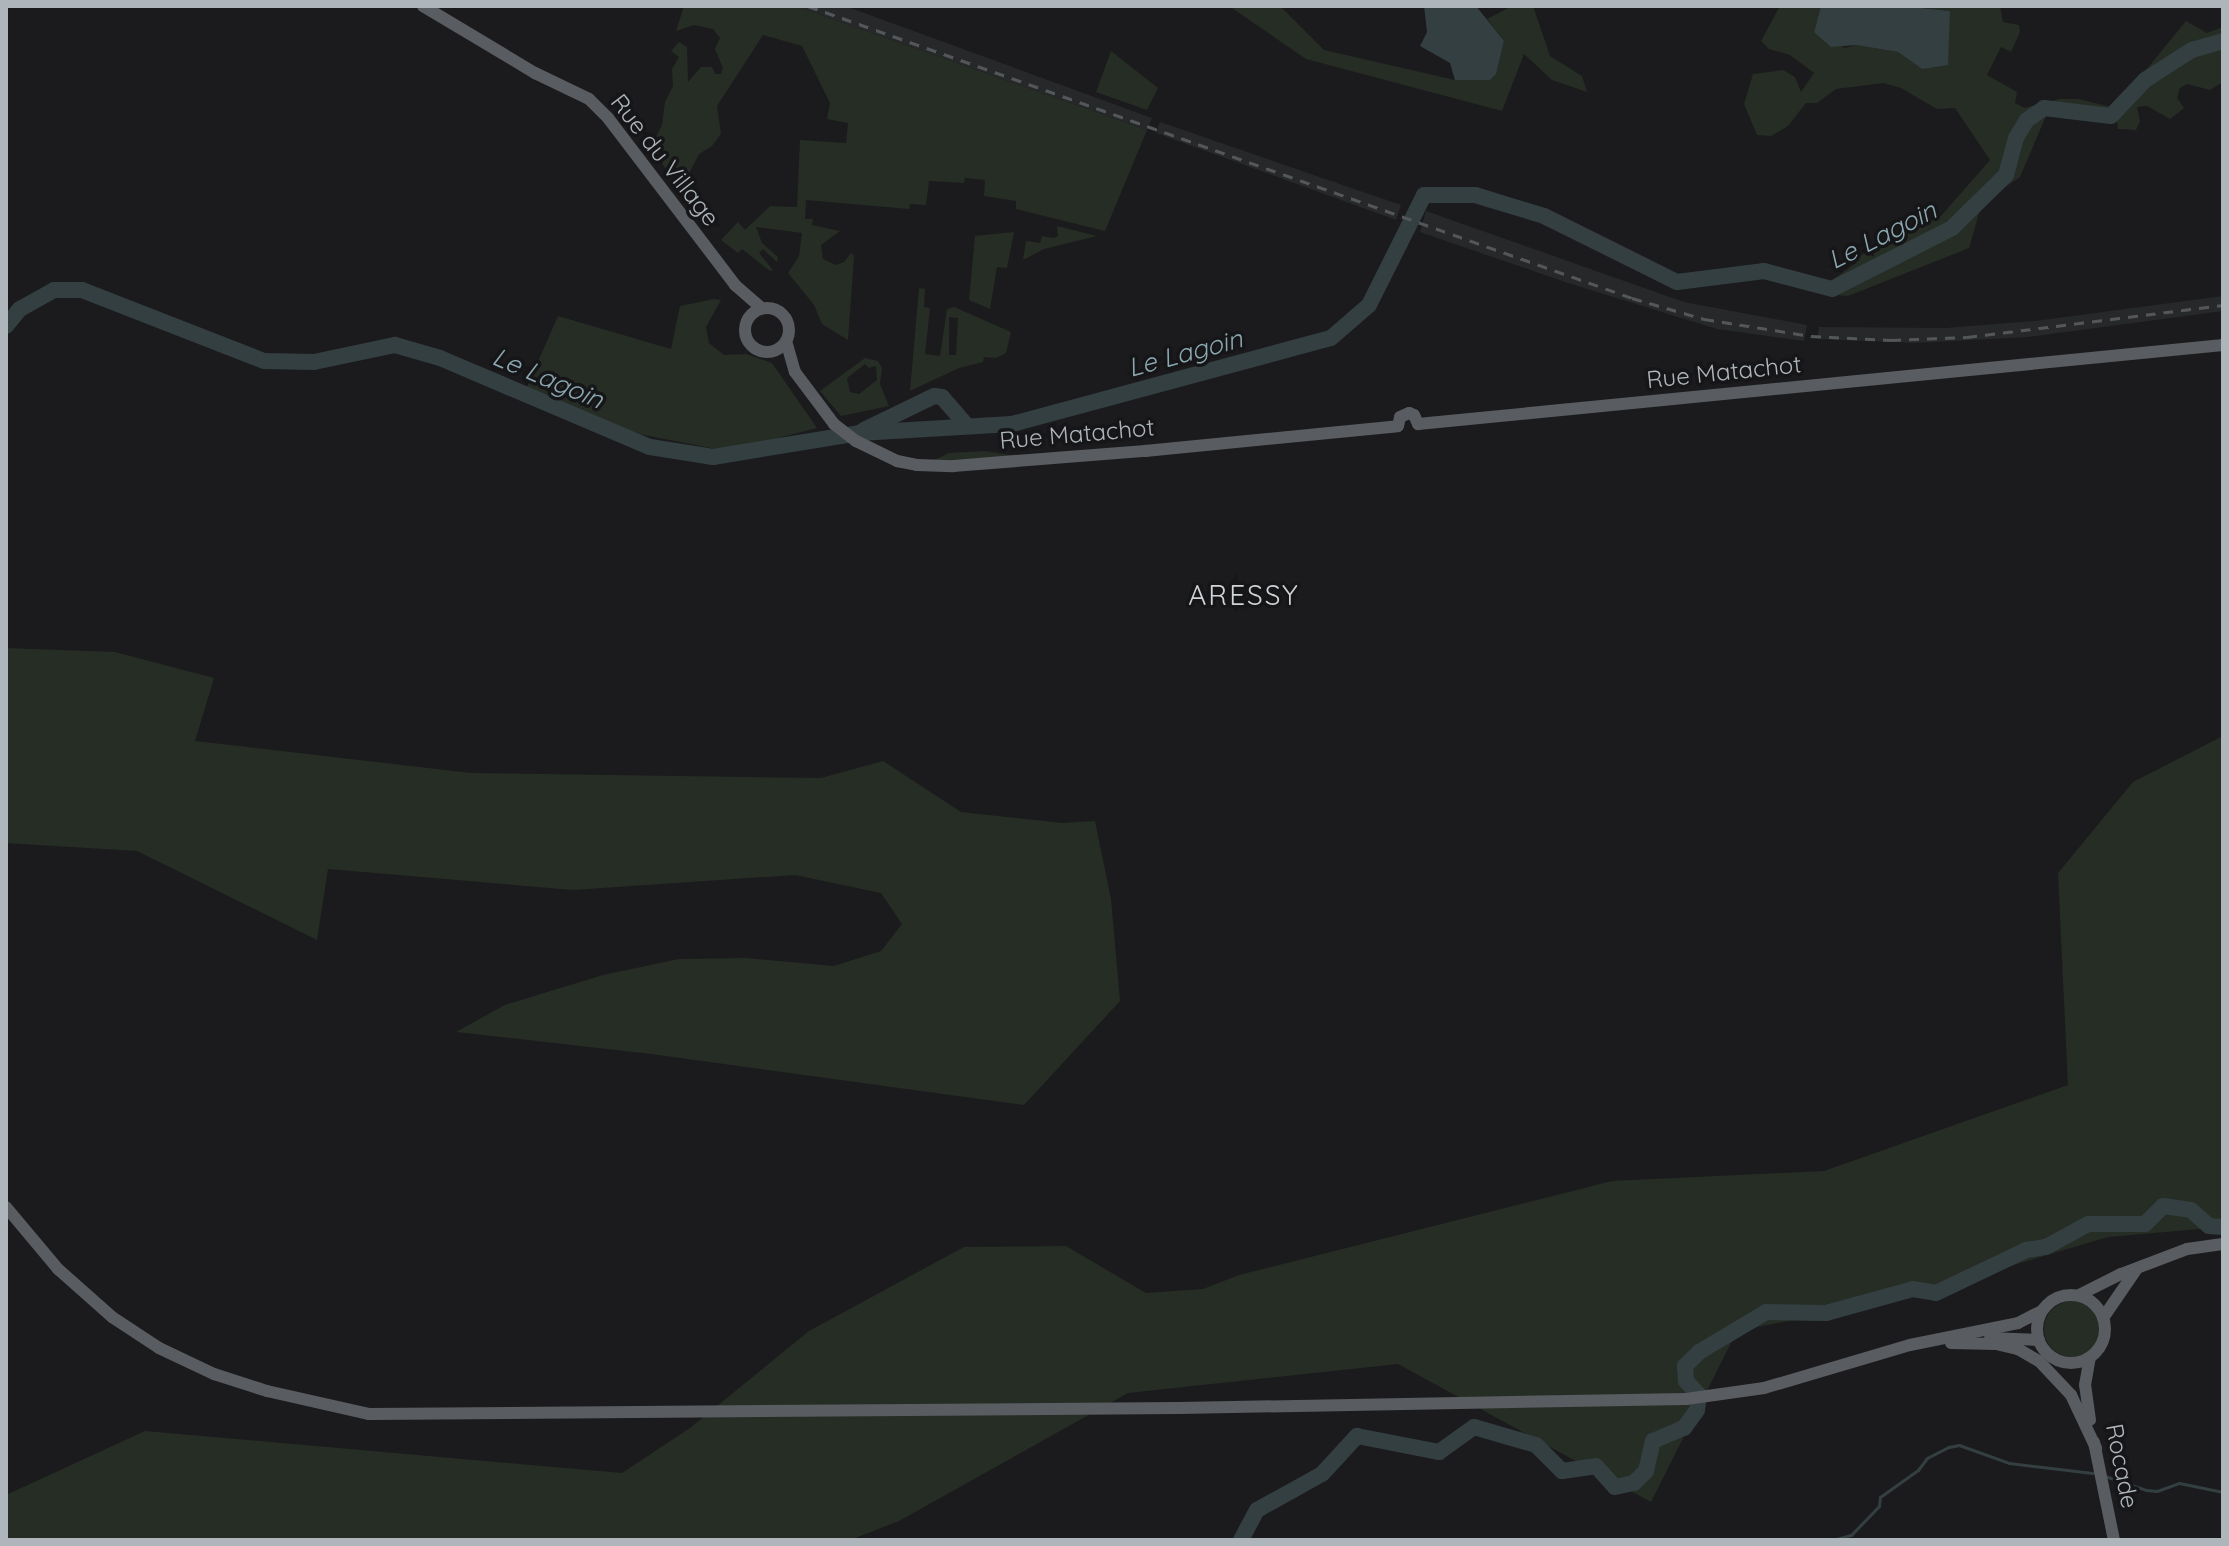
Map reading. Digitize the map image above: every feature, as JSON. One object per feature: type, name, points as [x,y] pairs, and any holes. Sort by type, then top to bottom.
[{"type":"main road","name":"Rue du Village","points":[[423,6],[535,73],[589,99],[608,118],[735,285],[761,308]]},
{"type":"main road","name":"Rue du Village","points":[[735,285],[747,318]]},
{"type":"main road","points":[[761,308],[779,311],[787,319],[789,327],[786,341],[777,350],[768,353],[751,347],[746,339],[747,318],[761,308]]},
{"type":"main road","name":"Rue Matachot","points":[[786,341],[795,372]]},
{"type":"main road","name":"Rue Matachot","points":[[768,353],[795,372],[834,424],[856,441],[897,461],[953,466],[1398,426],[1400,417],[1407,413],[1414,415],[1418,424],[2223,345]]},
{"type":"main road","points":[[6,1205],[19,1224],[69,1279],[112,1317],[159,1348],[214,1374],[321,1405],[398,1408],[1177,1400],[1224,1404],[1686,1399],[1764,1388],[1924,1342],[2018,1323],[2042,1311],[2058,1297],[2079,1295],[2138,1267],[2187,1249],[2223,1244]]},
{"type":"main road","points":[[2064,1362],[2090,1357],[2102,1344],[2103,1318],[2138,1267]]},
{"type":"main road","points":[[2079,1295],[2089,1300],[2103,1318]]},
{"type":"main road","points":[[2042,1311],[2038,1320],[2039,1340],[2053,1358],[2064,1362],[2074,1372],[2086,1401]]},
{"type":"main road","points":[[1884,1354],[2006,1337],[2039,1340]]},
{"type":"main road","points":[[1951,1343],[1996,1344],[2018,1349],[2039,1361],[2071,1395],[2096,1448]]},
{"type":"main road","points":[[2086,1401],[2090,1357]]},
{"type":"main road","name":"Rocade","points":[[2086,1401],[2114,1540]]},
{"type":"shaded area","points":[[684,6],[795,6],[1147,130],[1105,231],[1016,209],[1016,201],[984,196],[985,180],[965,178],[964,183],[929,181],[926,205],[910,204],[909,209],[806,200],[805,219],[813,219],[812,225],[840,231],[821,245],[823,259],[836,265],[844,262],[851,253],[854,256],[848,340],[822,324],[814,305],[788,273],[799,256],[802,233],[756,227],[762,243],[778,257],[777,262],[763,249],[759,253],[773,270],[770,271],[742,249],[738,253],[721,240],[738,222],[745,230],[770,206],[797,207],[800,140],[846,143],[848,123],[827,119],[830,103],[802,46],[763,35],[717,106],[721,134],[712,146],[699,154],[685,181],[691,180],[684,191],[663,165],[655,139],[662,125],[665,102],[673,86],[672,69],[679,57],[671,51],[679,42],[687,47],[688,82],[701,67],[712,67],[715,74],[721,74],[723,68],[715,49],[720,38],[713,29],[694,25],[676,31]]},
{"type":"shaded area","points":[[795,6],[845,6],[1152,118],[1147,130]]},
{"type":"shaded area","points":[[1229,6],[1280,6],[1324,50],[1455,80],[1489,80],[1496,74],[1504,41],[1487,19],[1512,6],[1533,6],[1550,56],[1582,76],[1587,92],[1552,80],[1524,54],[1502,111],[1306,59]]},
{"type":"shaded area","points":[[1424,6],[1476,6],[1504,41],[1496,74],[1490,80],[1455,80],[1450,63],[1420,46],[1427,32]]},
{"type":"shaded area","points":[[1780,6],[1821,6],[1814,32],[1845,48],[1856,45],[1898,52],[1922,69],[1950,11],[1904,6],[2000,6],[2003,22],[2019,25],[2020,32],[2011,52],[2001,47],[1987,75],[2017,92],[2015,103],[2025,108],[2059,99],[2079,99],[2115,108],[2046,116],[2020,177],[1982,203],[1969,248],[1848,296],[1826,294],[1831,281],[1856,263],[1857,257],[1941,216],[1990,160],[1955,108],[1937,109],[1901,88],[1883,83],[1836,89],[1817,103],[1806,103],[1788,126],[1771,136],[1757,135],[1744,104],[1753,74],[1783,70],[1795,77],[1801,92],[1814,73],[1790,55],[1769,49],[1761,41]]},
{"type":"shaded area","points":[[1821,6],[1903,6],[1950,11],[1948,65],[1922,69],[1898,52],[1856,45],[1831,47],[1814,32]]},
{"type":"shaded area","points":[[2186,21],[2207,33],[2223,27],[2223,82],[2210,90],[2187,84],[2180,88],[2177,98],[2184,108],[2170,119],[2147,106],[2137,107],[2140,121],[2136,130],[2118,129],[2115,108]]},
{"type":"shaded area","points":[[1111,51],[1158,88],[1147,110],[1096,92]]},
{"type":"shaded area","points":[[1160,122],[1401,205],[1396,220],[1156,133]]},
{"type":"shaded area","points":[[1426,211],[1684,302],[1807,325],[1804,341],[1717,329],[1568,283],[1420,232]]},
{"type":"shaded area","points":[[1057,226],[1097,236],[1044,249],[1023,260],[1026,241],[1040,243],[1042,236],[1054,238],[1058,236]]},
{"type":"shaded area","points":[[1014,232],[1007,268],[997,267],[990,309],[969,300],[975,236]]},
{"type":"shaded area","points":[[919,288],[925,289],[924,307],[930,308],[925,354],[940,356],[947,309],[954,307],[1011,332],[1006,353],[996,358],[984,357],[983,362],[959,368],[910,391]],"holes":[[[949,317],[958,318],[956,355],[949,355]]]},
{"type":"shaded area","points":[[2223,296],[2223,311],[2028,337],[1917,343],[1817,339],[1819,327],[1946,328],[2035,321]]},
{"type":"shaded area","points":[[721,300],[706,327],[709,343],[724,355],[746,354],[772,363],[817,428],[744,447],[716,449],[639,434],[526,389],[558,316],[671,349],[680,306]]},
{"type":"shaded area","points":[[865,358],[878,361],[882,368],[880,384],[889,406],[841,416],[820,391]],"holes":[[[865,364],[869,368],[876,366],[877,380],[859,394],[850,392],[847,378]]]},
{"type":"shaded area","points":[[985,451],[1016,456],[932,461],[949,453]]},
{"type":"shaded area","points":[[6,648],[115,652],[214,678],[195,741],[471,773],[821,778],[883,761],[961,812],[1062,823],[1095,821],[1111,899],[1120,1001],[1024,1105],[651,1054],[456,1032],[505,1005],[603,975],[679,959],[746,958],[834,966],[881,951],[902,924],[881,893],[795,875],[573,890],[328,869],[317,940],[137,851],[6,843]]},
{"type":"shaded area","points":[[2223,736],[2223,1227],[2108,1237],[1896,1300],[1737,1331],[1651,1502],[1398,1364],[1128,1393],[899,1521],[850,1540],[6,1540],[6,1495],[145,1431],[622,1473],[690,1428],[809,1331],[964,1247],[1066,1246],[1146,1293],[1203,1289],[1239,1275],[1612,1181],[1824,1171],[2068,1085],[2058,873],[2133,782]]},
{"type":"shaded area","points":[[2072,1301],[2092,1309],[2100,1329],[2092,1349],[2072,1357],[2052,1349],[2044,1329],[2052,1309]]},
{"type":"waterway","name":"Le Lagoin","points":[[6,326],[20,309],[54,290],[82,290],[264,361],[314,362],[395,345],[440,358],[650,447],[713,457],[859,433],[1012,424],[1331,338],[1369,305],[1424,195],[1475,195],[1544,216],[1677,282],[1764,271],[1832,289],[1952,228],[2006,175],[2016,138],[2027,120],[2044,108],[2111,116],[2145,80],[2192,50],[2223,41]]},
{"type":"waterway","points":[[864,430],[934,396],[942,397],[967,426]]},
{"type":"waterway","points":[[1241,1540],[1257,1510],[1322,1474],[1357,1436],[1439,1452],[1474,1427],[1536,1445],[1562,1471],[1596,1466],[1615,1487],[1634,1483],[1646,1471],[1653,1441],[1684,1428],[1697,1410],[1699,1395],[1686,1381],[1685,1366],[1699,1352],[1766,1312],[1826,1313],[1913,1289],[1936,1293],[2026,1250],[2046,1247],[2088,1224],[2145,1224],[2163,1206],[2191,1210],[2209,1226],[2223,1227]]},
{"type":"waterway","points":[[1833,1540],[1851,1535],[1879,1506],[1880,1497],[1918,1470],[1927,1458],[1949,1447],[1959,1445],[2009,1463],[2092,1473]]},
{"type":"waterway","points":[[2105,1476],[2146,1490],[2157,1491],[2179,1483],[2223,1492]]},
{"type":"railway","points":[[808,6],[1632,298],[1704,319],[1811,336],[1891,340],[1967,337],[2223,305]]},
{"type":"district","name":"ARESSY","points":[[1244,595]]}]
